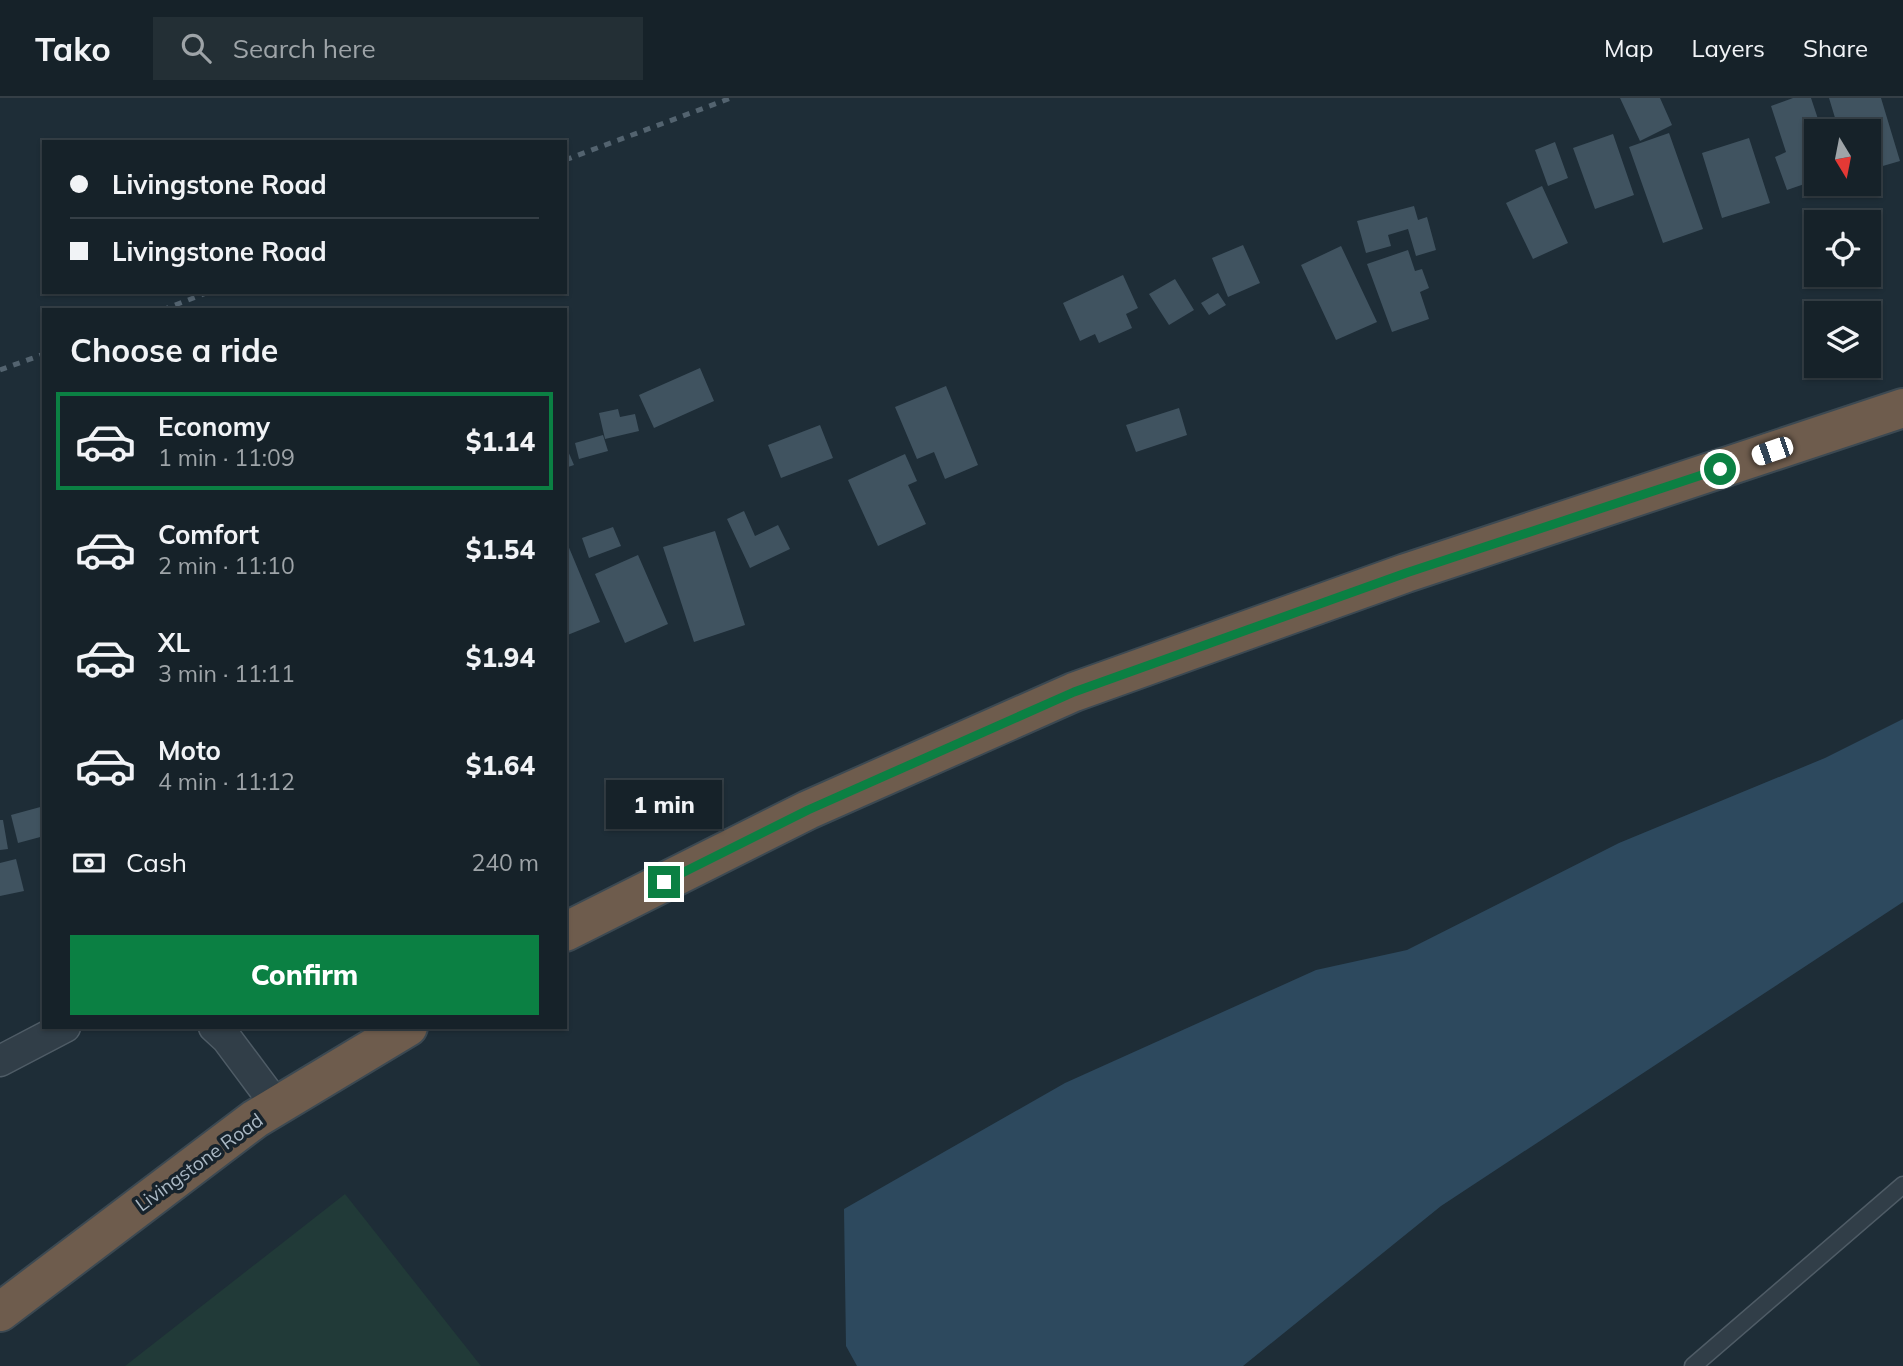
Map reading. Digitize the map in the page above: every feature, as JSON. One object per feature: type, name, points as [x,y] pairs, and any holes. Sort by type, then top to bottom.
[{"type":"highway","points":[[567,932],[808,810],[1074,692],[1406,573],[1903,408]]},
{"type":"highway","name":"Livingstone Road","points":[[0,1312],[255,1119],[405,1029]]},
{"type":"street","points":[[0,1061],[61,1029]]},
{"type":"street","points":[[216,1029],[227,1039],[278,1106]]},
{"type":"lane","points":[[1693,1366],[1903,1185]]},
{"type":"green space","points":[[345,1194],[481,1366],[125,1366]]},
{"type":"water","points":[[1903,719],[1903,902],[1441,1206],[1243,1366],[857,1366],[846,1346],[844,1209],[1065,1083],[1316,970],[1407,950],[1619,843],[1825,758]]},
{"type":"building","points":[[1620,98],[1660,98],[1672,125],[1640,141]]},
{"type":"building","points":[[1793,98],[1811,98],[1818,119],[1804,119],[1804,184],[1787,190],[1775,157],[1786,152],[1771,106]]},
{"type":"building","points":[[1829,98],[1881,98],[1900,161],[1881,167],[1881,119],[1835,119]]},
{"type":"building","points":[[1669,133],[1703,229],[1663,243],[1629,147]]},
{"type":"building","points":[[1613,134],[1634,195],[1595,209],[1573,148]]},
{"type":"building","points":[[1749,138],[1770,203],[1722,218],[1702,153]]},
{"type":"building","points":[[1555,142],[1568,178],[1548,186],[1535,150]]},
{"type":"building","points":[[1542,186],[1568,243],[1533,259],[1506,203]]},
{"type":"building","points":[[1414,206],[1418,220],[1427,217],[1436,250],[1416,256],[1408,229],[1388,235],[1391,246],[1366,253],[1357,221]]},
{"type":"building","points":[[1243,245],[1260,283],[1228,297],[1212,258]]},
{"type":"building","points":[[1341,246],[1377,322],[1336,340],[1301,265]]},
{"type":"building","points":[[1408,250],[1415,271],[1422,269],[1429,288],[1420,292],[1429,319],[1392,332],[1367,264]]},
{"type":"building","points":[[1123,275],[1138,308],[1126,314],[1132,328],[1099,343],[1095,334],[1080,341],[1063,303]]},
{"type":"building","points":[[1175,279],[1194,310],[1169,325],[1149,294]]},
{"type":"building","points":[[1218,293],[1226,305],[1209,315],[1201,303]]},
{"type":"building","points":[[700,368],[714,401],[654,428],[639,395]]},
{"type":"building","points":[[946,386],[978,465],[945,479],[934,452],[917,459],[895,407]]},
{"type":"building","points":[[1179,408],[1187,435],[1136,452],[1126,425]]},
{"type":"building","points":[[618,409],[620,417],[635,414],[639,431],[605,439],[599,413]]},
{"type":"building","points":[[820,425],[833,458],[781,478],[768,445]]},
{"type":"building","points":[[603,435],[608,451],[579,459],[575,443]]},
{"type":"building","points":[[567,449],[574,465],[567,467]]},
{"type":"building","points":[[905,454],[917,481],[908,485],[926,524],[878,546],[848,480]]},
{"type":"building","points":[[744,511],[755,536],[778,525],[790,549],[750,568],[727,519]]},
{"type":"building","points":[[613,527],[621,546],[589,558],[582,538]]},
{"type":"building","points":[[715,531],[745,625],[694,642],[663,547]]},
{"type":"building","points":[[567,543],[600,622],[567,635]]},
{"type":"building","points":[[638,555],[668,624],[625,643],[595,574]]},
{"type":"building","points":[[42,807],[42,837],[18,843],[11,815]]},
{"type":"building","points":[[0,820],[3,820],[8,849],[0,850]]},
{"type":"building","points":[[16,859],[24,891],[0,896],[0,863]]},
{"type":"railway","points":[[567,159],[731,98]]},
{"type":"railway","points":[[167,308],[204,294]]},
{"type":"railway","points":[[0,370],[42,355]]},
{"type":"route","points":[[664,882],[808,810],[1074,692],[1406,573],[1720,469]]}]
